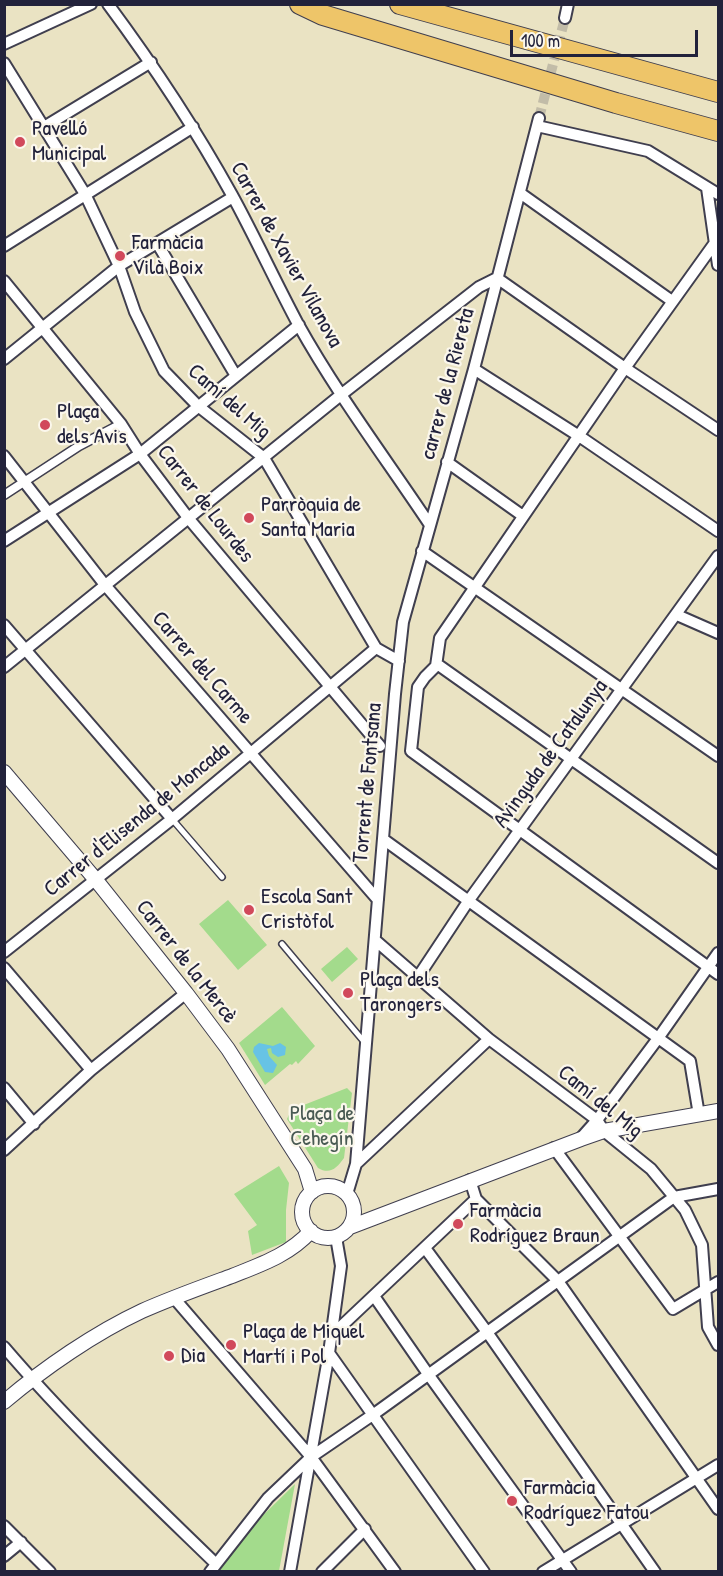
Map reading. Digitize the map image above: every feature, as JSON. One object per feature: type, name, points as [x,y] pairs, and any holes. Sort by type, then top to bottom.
[{"type":"highway","points":[[300,4],[323,15],[718,132]]},
{"type":"highway","points":[[400,4],[718,92]]},
{"type":"street","points":[[4,44],[91,4]]},
{"type":"street","name":"Carrer de Xavier Vilanova","points":[[108,4],[151,62],[193,127],[233,197],[299,326],[430,525]]},
{"type":"street","points":[[565,18],[568,4]]},
{"type":"street","points":[[44,127],[151,62]]},
{"type":"street","name":"Camí del Mig","points":[[4,63],[85,194],[119,266],[135,312],[164,371],[198,406],[264,458],[376,648]]},
{"type":"street","name":"carrer de la Riereta","points":[[399,661],[403,622],[474,369],[538,122],[648,151],[706,188]]},
{"type":"street","points":[[4,246],[193,127]]},
{"type":"street","points":[[706,188],[718,194]]},
{"type":"street","points":[[706,188],[718,265]]},
{"type":"street","points":[[520,194],[672,301]]},
{"type":"street","points":[[4,359],[119,266],[233,197]]},
{"type":"street","points":[[157,243],[236,376]]},
{"type":"street","points":[[714,243],[625,368],[441,638],[437,664],[418,687],[411,751],[714,971]]},
{"type":"street","points":[[4,667],[342,394],[479,287],[497,278],[718,430]]},
{"type":"street","name":"Carrer de Lourdes","points":[[4,281],[121,424],[140,454],[189,519],[380,747]]},
{"type":"street","points":[[4,541],[140,454],[299,326]]},
{"type":"street","points":[[474,369],[579,436],[718,531]]},
{"type":"street","points":[[4,495],[79,446],[121,424]]},
{"type":"street","name":"Carrer del Carme","points":[[4,456],[105,585],[378,900]]},
{"type":"street","points":[[447,462],[523,516]]},
{"type":"street","points":[[422,551],[718,756]]},
{"type":"street","name":"Avinguda de Catalunya","points":[[418,977],[469,900],[718,556]]},
{"type":"street","points":[[677,615],[718,633]]},
{"type":"street","points":[[4,625],[172,819]]},
{"type":"street","points":[[376,648],[399,661]]},
{"type":"street","name":"Carrer d'Elisenda de Moncada","points":[[4,952],[172,819],[376,648]]},
{"type":"street","name":"Torrent de Fontsana","points":[[347,1194],[356,1164],[399,661]]},
{"type":"street","points":[[437,664],[718,863]]},
{"type":"street","name":"Carrer de la Mercè","points":[[4,772],[96,880],[228,1049],[305,1169],[312,1192]]},
{"type":"street","points":[[383,839],[690,1061],[699,1115]]},
{"type":"street","name":"Camí del Mig","points":[[375,940],[489,1040],[601,1126],[651,1170],[686,1210],[702,1245],[708,1327],[718,1345]]},
{"type":"street","points":[[601,1126],[659,1037],[714,971],[718,953]]},
{"type":"street","points":[[4,968],[91,1070]]},
{"type":"street","points":[[4,1150],[91,1070],[186,993]]},
{"type":"street","points":[[356,1164],[489,1040]]},
{"type":"street","points":[[4,1088],[34,1124]]},
{"type":"street","points":[[350,1227],[580,1138],[601,1126],[718,1112]]},
{"type":"street","points":[[554,1148],[673,1309],[718,1282]]},
{"type":"street","points":[[470,1180],[476,1199],[558,1281],[718,1509]]},
{"type":"street","points":[[331,1186],[347,1194],[354,1209],[354,1218],[350,1227],[336,1237],[319,1237],[311,1231],[305,1224],[303,1215],[306,1199],[312,1192],[331,1186]]},
{"type":"street","points":[[4,1347],[213,1568],[268,1498],[311,1457],[674,1197],[718,1189]]},
{"type":"street","points":[[331,1336],[476,1199]]},
{"type":"street","points":[[354,1209],[382,1213]]},
{"type":"street","points":[[4,1402],[32,1379],[118,1323],[174,1298],[279,1257],[299,1244],[311,1231]]},
{"type":"street","points":[[290,1572],[329,1353],[341,1266],[336,1237]]},
{"type":"street","points":[[425,1248],[487,1332],[655,1572]]},
{"type":"street","points":[[374,1296],[571,1572]]},
{"type":"street","points":[[174,1298],[311,1457],[395,1572]]},
{"type":"street","points":[[329,1353],[484,1572]]},
{"type":"street","points":[[543,1572],[718,1465]]},
{"type":"street","points":[[4,1526],[50,1572]]},
{"type":"street","points":[[322,1572],[365,1529]]},
{"type":"street","points":[[4,1556],[21,1542]]},
{"type":"lane","points":[[172,819],[222,877]]},
{"type":"lane","points":[[282,944],[366,1044]]},
{"type":"green space","points":[[228,900],[267,945],[238,970],[199,924]]},
{"type":"green space","points":[[347,947],[358,959],[332,982],[321,969]]},
{"type":"green space","points":[[282,1007],[315,1046],[298,1064],[296,1061],[290,1064],[265,1085],[239,1043]]},
{"type":"green space","name":"Plaça de Cehegín","points":[[347,1088],[352,1093],[344,1158],[330,1171],[322,1170],[318,1168],[287,1119],[291,1110]]},
{"type":"green space","points":[[279,1166],[289,1183],[286,1242],[252,1255],[248,1231],[257,1225],[234,1194]]},
{"type":"green space","points":[[295,1484],[279,1571],[219,1572],[247,1531]]},
{"type":"water","points":[[259,1043],[273,1046],[280,1043],[286,1047],[285,1055],[278,1057],[272,1053],[271,1048],[267,1049],[269,1056],[277,1065],[273,1073],[265,1072],[253,1052],[254,1047]]},
{"type":"tunnel","points":[[539,118],[565,18]]},
{"type":"place","name":"Pavelló Municipal","points":[[20,142]]},
{"type":"place","name":"Farmàcia Vilà Boix","points":[[120,256]]},
{"type":"place","name":"Plaça dels Avis","points":[[45,425]]},
{"type":"place","name":"Parròquia de Santa Maria","points":[[249,518]]},
{"type":"place","name":"Escola Sant Cristòfol","points":[[249,910]]},
{"type":"place","name":"Plaça dels Tarongers","points":[[348,993]]},
{"type":"place","name":"Farmàcia Rodríguez Braun","points":[[458,1224]]},
{"type":"place","name":"Plaça de Miquel Martí i Pol","points":[[231,1345]]},
{"type":"place","name":"Dia","points":[[169,1356]]},
{"type":"place","name":"Farmàcia Rodríguez Fatou","points":[[512,1501]]}]
